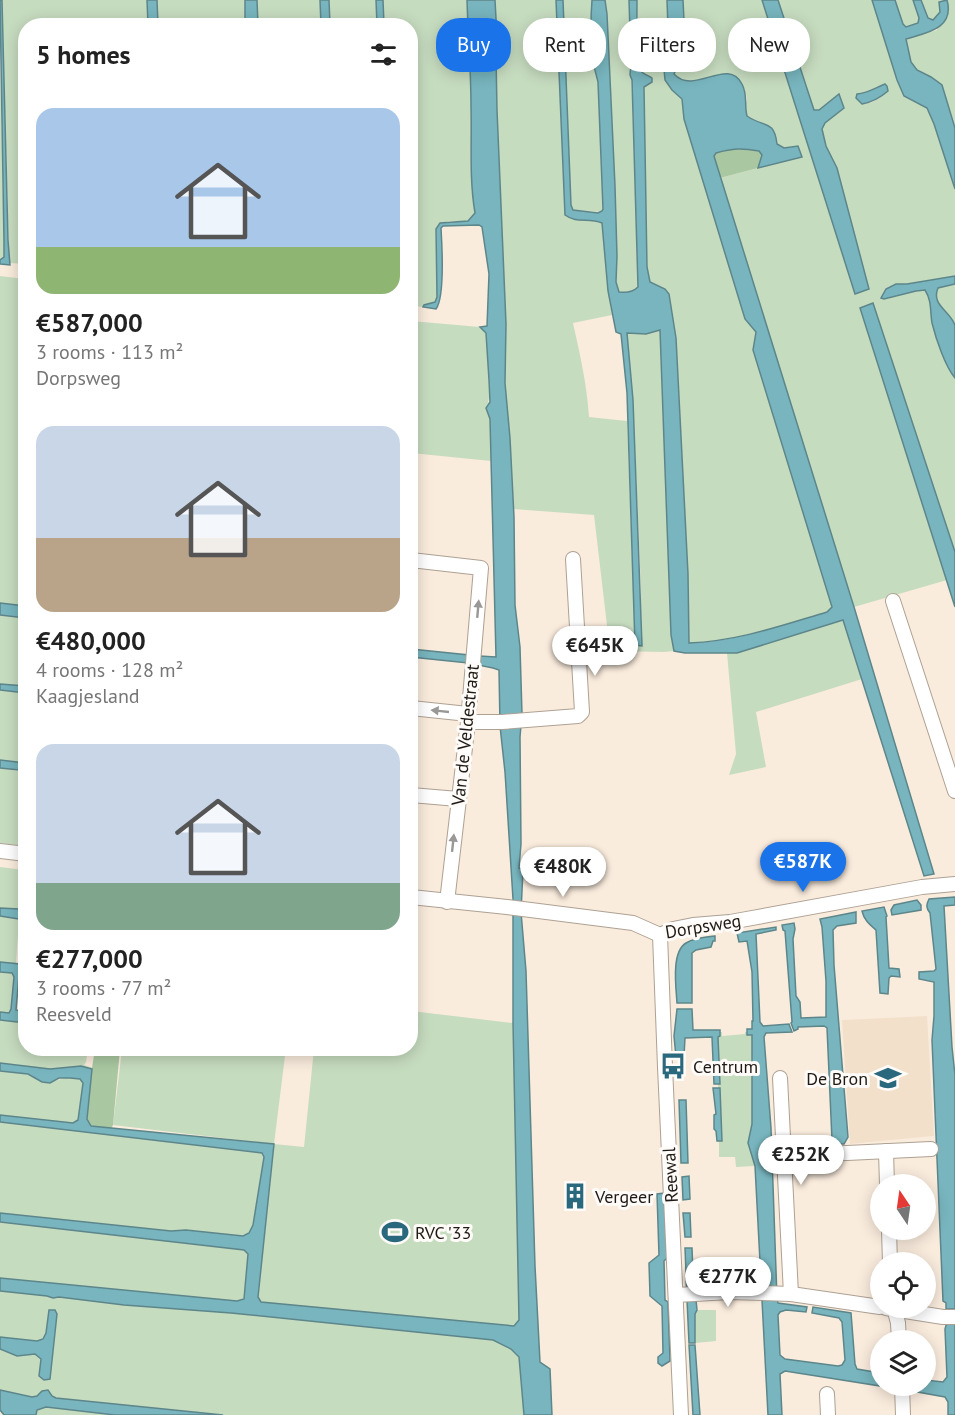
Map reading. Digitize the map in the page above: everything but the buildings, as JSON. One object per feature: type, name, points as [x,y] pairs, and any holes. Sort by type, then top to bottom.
[{"type":"street","points":[[418,709],[501,722],[578,716],[582,712],[573,559]]},
{"type":"street","name":"Van de Veldestraat","points":[[418,561],[481,568],[468,718],[447,902]]},
{"type":"street","points":[[893,601],[955,791]]},
{"type":"street","points":[[418,796],[458,800]]},
{"type":"street","points":[[0,851],[18,853]]},
{"type":"street","name":"Dorpsweg","points":[[418,898],[633,923],[660,935],[673,929],[693,925],[730,922],[922,887],[955,884]]},
{"type":"street","name":"Reewal","points":[[660,935],[664,1067],[680,1295],[681,1415]]},
{"type":"street","points":[[780,1078],[784,1156],[786,1294]]},
{"type":"street","points":[[784,1156],[931,1149]]},
{"type":"street","points":[[886,1151],[887,1174]]},
{"type":"street","points":[[680,1295],[700,1293],[786,1294],[870,1305]]},
{"type":"street","points":[[827,1394],[828,1415]]},
{"type":"street","points":[[902,1396],[903,1415]]},
{"type":"shaded area","name":"De Bron","points":[[927,1016],[934,1136],[850,1144],[842,1020]]},
{"type":"green space","points":[[2,0],[147,0],[148,18],[18,18],[18,264],[10,263]]},
{"type":"green space","points":[[157,0],[245,0],[245,18],[158,18]]},
{"type":"green space","points":[[257,0],[320,0],[321,18],[258,18]]},
{"type":"green space","points":[[329,0],[376,0],[377,18],[330,18]]},
{"type":"green space","points":[[383,0],[467,0],[468,18],[436,18],[436,72],[470,72],[471,173],[475,213],[468,221],[448,221],[436,229],[437,297],[435,302],[423,307],[418,306],[418,18],[384,18]]},
{"type":"green space","points":[[495,0],[556,0],[557,18],[523,18],[523,72],[559,72],[565,215],[574,219],[602,223],[612,315],[573,323],[585,381],[589,417],[627,421],[635,644],[641,646],[641,590],[633,400],[627,332],[660,330],[671,635],[674,651],[610,651],[594,515],[513,509],[505,383],[506,324],[496,72],[511,72],[511,18],[496,18]]},
{"type":"green space","points":[[563,0],[592,0],[591,18],[564,18]]},
{"type":"green space","points":[[605,0],[629,0],[630,18],[618,18],[618,72],[631,72],[638,287],[624,292],[619,292],[616,282],[615,186]]},
{"type":"green space","points":[[637,0],[667,0],[668,18],[637,18]]},
{"type":"green space","points":[[683,0],[762,0],[768,18],[728,18],[728,72],[785,72],[856,293],[868,289],[837,168],[826,146],[822,129],[825,123],[844,108],[839,94],[819,110],[814,110],[812,107],[801,72],[810,72],[810,18],[784,18],[778,0],[872,0],[904,96],[927,108],[955,189],[955,276],[896,284],[889,288],[884,299],[925,290],[931,306],[932,322],[955,378],[955,552],[873,304],[861,308],[947,580],[854,607],[720,178],[801,157],[798,146],[784,148],[776,144],[771,127],[747,116],[745,108],[747,98],[743,85],[725,73],[706,79],[692,80],[679,78],[674,74],[675,72],[716,72],[716,18],[684,18]],"holes":[[[885,84],[888,90],[870,103],[858,101],[857,94]]]},
{"type":"green space","points":[[895,0],[913,0],[919,18],[918,23],[906,27],[903,24]]},
{"type":"green space","points":[[921,0],[955,0],[955,128],[942,85],[917,71],[911,62],[906,39],[937,30],[940,12],[933,20],[928,18]]},
{"type":"green space","points":[[0,59],[4,258],[0,260]]},
{"type":"green space","points":[[566,72],[596,72],[598,82],[603,209],[601,212],[573,210]]},
{"type":"green space","points":[[642,72],[665,72],[672,90],[682,99],[684,119],[745,319],[756,332],[753,350],[832,607],[827,612],[776,627],[707,642],[689,643],[688,574],[676,338],[665,289],[650,282],[647,267],[644,87],[652,82],[649,75]]},
{"type":"green space","points":[[742,148],[759,151],[762,155],[758,168],[720,178],[714,156],[716,153]]},
{"type":"green space","points":[[0,276],[18,278],[18,605],[0,603]]},
{"type":"green space","points":[[955,284],[955,325],[939,304],[936,295],[937,288]]},
{"type":"green space","points":[[418,322],[480,327],[486,333],[490,393],[486,408],[490,419],[491,461],[418,454]]},
{"type":"green space","points":[[0,615],[18,617],[18,685],[0,684]]},
{"type":"green space","points":[[843,620],[862,679],[756,712],[766,767],[729,775],[736,754],[727,653],[737,653]]},
{"type":"green space","points":[[0,690],[18,692],[18,762],[0,760]]},
{"type":"green space","points":[[0,768],[18,771],[18,845],[0,843]]},
{"type":"green space","points":[[0,867],[18,869],[18,910],[0,908]]},
{"type":"green space","points":[[0,916],[18,920],[18,935],[16,964],[0,962]]},
{"type":"green space","points":[[0,972],[12,973],[14,977],[9,1013],[0,1012]]},
{"type":"green space","points":[[418,1012],[513,1023],[519,1320],[515,1326],[261,1302],[258,1297],[274,1144],[304,1147],[313,1056],[418,1056]]},
{"type":"green space","points":[[0,1020],[18,1022],[18,1056],[87,1056],[84,1065],[90,1067],[89,1069],[81,1066],[50,1069],[0,1063]]},
{"type":"green space","points":[[720,1032],[722,1036],[745,1034],[745,1032],[747,1035],[752,1034],[752,1124],[748,1143],[755,1166],[736,1167],[735,1157],[719,1157],[719,1141],[722,1140],[720,1089],[718,1088],[720,1083],[718,1036]]},
{"type":"green space","points":[[94,1056],[119,1056],[111,1129],[91,1126],[87,1119],[92,1070],[89,1069],[92,1068]]},
{"type":"green space","points":[[121,1056],[285,1056],[274,1144],[113,1125]]},
{"type":"green space","points":[[0,1071],[26,1074],[44,1082],[69,1077],[83,1082],[78,1121],[73,1124],[0,1115]]},
{"type":"green space","points":[[0,1122],[262,1153],[264,1157],[253,1225],[249,1233],[233,1236],[0,1213]]},
{"type":"green space","points":[[0,1222],[244,1250],[248,1253],[244,1299],[237,1301],[0,1278]]},
{"type":"green space","points":[[0,1291],[493,1340],[511,1349],[519,1357],[524,1415],[223,1415],[52,1396],[32,1397],[0,1390],[0,1349],[17,1356],[35,1354],[41,1359],[50,1378],[57,1314],[56,1311],[50,1310],[43,1339],[37,1341],[0,1337]]},
{"type":"green space","points":[[697,1310],[716,1310],[716,1341],[695,1343]]},
{"type":"green space","points":[[46,1407],[115,1415],[36,1415],[37,1410]]},
{"type":"water","points":[[0,0],[2,0],[10,265],[0,264],[0,260],[4,257],[4,242]]},
{"type":"water","points":[[147,0],[157,0],[158,18],[148,18]]},
{"type":"water","points":[[245,0],[257,0],[258,18],[245,18]]},
{"type":"water","points":[[320,0],[329,0],[330,18],[321,18]]},
{"type":"water","points":[[376,0],[383,0],[384,18],[377,18]]},
{"type":"water","points":[[467,0],[495,0],[496,18],[468,18]]},
{"type":"water","points":[[556,0],[563,0],[564,18],[557,18]]},
{"type":"water","points":[[592,0],[605,0],[607,14],[615,186],[616,282],[619,292],[632,291],[638,287],[630,72],[643,72],[652,78],[652,82],[644,87],[647,267],[650,282],[665,289],[669,294],[676,338],[688,574],[689,643],[707,642],[759,632],[827,612],[832,607],[753,350],[756,332],[745,319],[684,119],[682,99],[665,80],[664,72],[675,72],[674,74],[682,80],[691,81],[720,74],[736,76],[744,88],[747,116],[771,127],[777,144],[784,148],[798,146],[802,157],[758,168],[762,155],[759,151],[733,149],[716,153],[714,156],[934,874],[924,876],[843,620],[737,653],[674,651],[671,635],[660,330],[646,334],[627,333],[633,400],[642,646],[635,645],[627,393],[621,334],[616,332],[608,291],[602,223],[574,219],[565,215],[559,72],[566,72],[571,205],[573,210],[598,213],[603,209],[598,82],[595,72],[606,72],[606,18],[591,18]]},
{"type":"water","points":[[629,0],[637,0],[637,18],[630,18]]},
{"type":"water","points":[[667,0],[683,0],[684,18],[668,18]]},
{"type":"water","points":[[762,0],[778,0],[784,18],[768,18]]},
{"type":"water","points":[[872,0],[895,0],[906,27],[918,23],[919,18],[913,0],[921,0],[928,18],[933,20],[940,12],[939,2],[947,0],[947,17],[943,24],[930,32],[906,39],[911,62],[917,70],[942,85],[955,128],[955,189],[927,108],[904,96]]},
{"type":"water","points":[[470,72],[496,72],[506,324],[505,383],[514,517],[515,605],[520,647],[522,714],[519,868],[523,870],[521,912],[526,971],[535,1266],[540,1362],[550,1369],[552,1415],[524,1415],[519,1357],[511,1349],[493,1340],[0,1291],[0,1278],[237,1301],[244,1299],[248,1254],[244,1250],[0,1222],[0,1213],[171,1231],[186,1230],[243,1236],[249,1233],[253,1225],[264,1157],[262,1153],[0,1122],[0,1115],[73,1123],[78,1120],[83,1083],[80,1079],[70,1078],[59,1078],[50,1083],[42,1082],[28,1074],[0,1071],[0,1063],[50,1069],[81,1066],[92,1069],[87,1119],[91,1126],[274,1144],[258,1297],[261,1302],[514,1326],[519,1320],[513,899],[500,726],[499,670],[478,665],[480,656],[496,657],[490,419],[486,408],[490,402],[489,380],[486,333],[480,327],[487,326],[489,274],[482,227],[479,225],[443,226],[441,228],[442,270],[439,303],[436,309],[423,307],[435,302],[437,297],[436,229],[440,223],[468,221],[475,213],[471,173]]},
{"type":"water","points":[[785,72],[802,72],[814,110],[819,110],[839,94],[844,108],[825,123],[822,129],[826,146],[837,168],[869,289],[855,294]]},
{"type":"water","points":[[885,84],[888,91],[870,102],[862,104],[856,98],[857,94]]},
{"type":"water","points":[[955,276],[955,284],[938,288],[936,294],[939,303],[955,325],[955,378],[938,344],[932,323],[929,298],[925,290],[881,298],[886,289],[896,284]]},
{"type":"water","points":[[873,303],[955,552],[955,607],[860,308]]},
{"type":"water","points":[[0,603],[18,605],[18,617],[0,615]]},
{"type":"water","points":[[418,650],[469,655],[468,663],[418,658]]},
{"type":"water","points":[[0,684],[18,685],[18,692],[0,690]]},
{"type":"water","points":[[0,760],[18,762],[18,770],[0,768]]},
{"type":"water","points":[[955,897],[955,905],[944,906],[955,1075],[955,1309],[946,1309],[946,1303],[943,1301],[932,1040],[934,982],[919,979],[919,972],[936,969],[927,903],[929,899]]},
{"type":"water","points":[[917,900],[921,905],[921,910],[892,915],[891,910],[894,905]]},
{"type":"water","points":[[884,907],[887,916],[889,968],[899,969],[900,977],[891,976],[889,978],[888,994],[880,993],[876,930],[865,919],[862,911]]},
{"type":"water","points":[[0,908],[18,909],[18,919],[0,916]]},
{"type":"water","points":[[856,912],[856,923],[837,926],[833,930],[848,1137],[844,1144],[836,1144],[832,1140],[827,1028],[824,1026],[798,1027],[794,1031],[791,1023],[785,931],[782,925],[794,923],[796,996],[800,1002],[801,1018],[826,1017],[826,981],[820,919]]},
{"type":"water","points":[[776,927],[776,930],[756,934],[760,1022],[763,1026],[789,1024],[792,1032],[766,1033],[764,1037],[771,1128],[777,1299],[778,1303],[807,1307],[806,1312],[786,1310],[778,1315],[780,1355],[785,1359],[842,1365],[845,1360],[842,1322],[839,1318],[812,1313],[813,1307],[851,1313],[855,1364],[857,1369],[870,1371],[870,1384],[785,1371],[780,1374],[782,1415],[768,1415],[755,1166],[748,1143],[752,1124],[752,1035],[747,1035],[747,1029],[752,1029],[753,1021],[752,972],[747,941],[739,942],[737,933]]},
{"type":"water","points":[[715,936],[711,947],[692,953],[692,1003],[677,1003],[676,962],[681,948],[692,940]]},
{"type":"water","points":[[0,962],[18,964],[16,1010],[18,1010],[18,1022],[0,1020],[0,1012],[9,1013],[11,1009],[14,977],[12,973],[0,972]]},
{"type":"water","points":[[677,1009],[692,1009],[693,1030],[720,1030],[718,1037],[720,1084],[714,1084],[712,1037],[685,1038],[684,1056],[676,1057],[674,1036]]},
{"type":"water","points":[[713,1088],[720,1088],[722,1141],[717,1141],[714,1129],[714,1115],[716,1114]]},
{"type":"water","points":[[679,1100],[686,1100],[688,1163],[681,1163]]},
{"type":"water","points":[[689,1176],[690,1199],[683,1200],[682,1177]]},
{"type":"water","points":[[664,1193],[667,1258],[664,1261],[665,1300],[668,1302],[670,1361],[662,1366],[658,1363],[658,1357],[663,1353],[662,1306],[650,1296],[649,1263],[659,1255],[657,1194]]},
{"type":"water","points":[[683,1213],[690,1213],[691,1237],[685,1237]]},
{"type":"water","points":[[685,1248],[692,1248],[693,1273],[686,1273]]},
{"type":"water","points":[[686,1278],[694,1278],[697,1310],[695,1343],[689,1343]]},
{"type":"water","points":[[49,1310],[55,1310],[57,1314],[50,1379],[44,1380],[39,1376],[41,1359],[35,1354],[17,1356],[0,1349],[0,1337],[37,1341],[43,1339]]},
{"type":"water","points":[[955,1321],[955,1415],[948,1415],[948,1402],[945,1397],[936,1395],[936,1381],[943,1382],[947,1377],[945,1329],[947,1322]]},
{"type":"water","points":[[689,1345],[695,1345],[700,1415],[693,1415]]},
{"type":"water","points":[[0,1390],[32,1397],[48,1390],[56,1398],[223,1415],[115,1415],[46,1407],[37,1410],[36,1415],[4,1415],[0,1410]]},
{"type":"place","name":"Centrum","points":[[673,1066]]},
{"type":"place","name":"De Bron","points":[[888,1078]]},
{"type":"place","name":"Vergeer","points":[[575,1196]]},
{"type":"place","name":"RVC '33","points":[[395,1232]]}]
